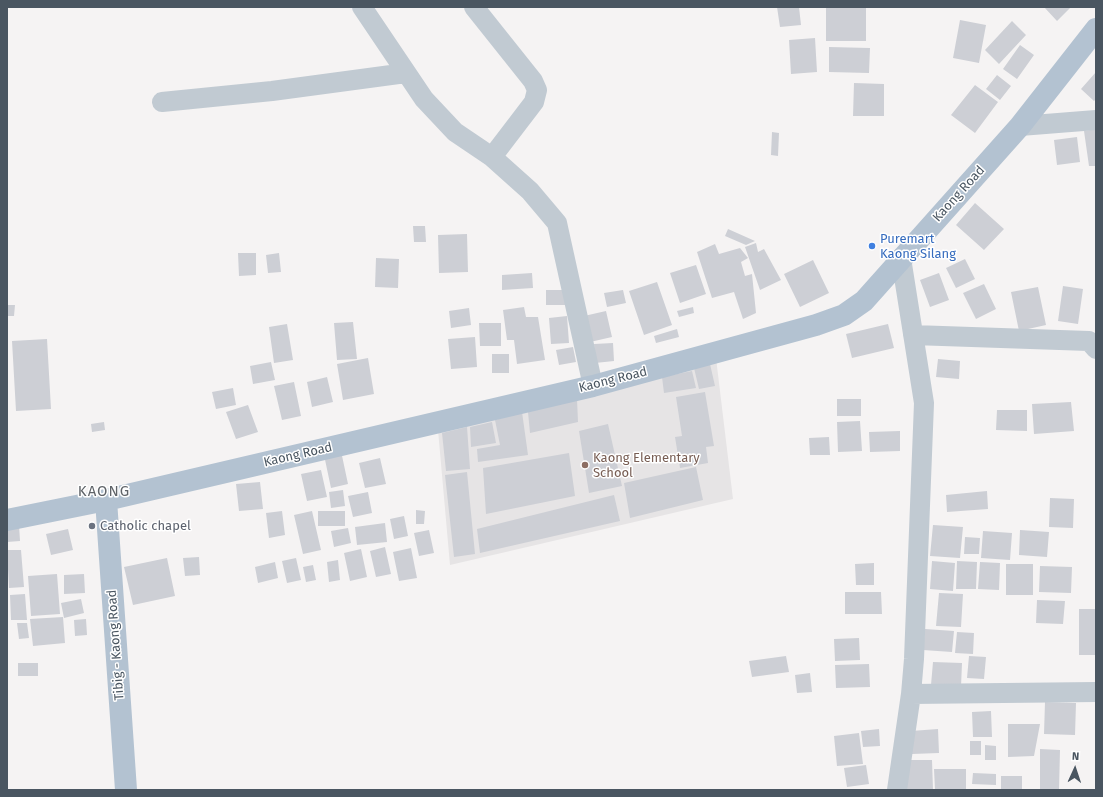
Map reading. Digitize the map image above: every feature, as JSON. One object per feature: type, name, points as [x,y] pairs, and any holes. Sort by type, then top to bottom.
[{"type":"main road","name":"Kaong Road","points":[[7,520],[106,500],[593,386],[816,326],[844,315],[864,301],[1020,126],[1096,29]]},
{"type":"main road","name":"Tibig - Kaong Road","points":[[106,500],[126,790]]},
{"type":"street","points":[[362,7],[424,99],[455,132],[492,157],[530,191],[557,224],[593,386]]},
{"type":"street","points":[[474,7],[533,81],[536,90],[534,102],[492,157]]},
{"type":"street","points":[[162,102],[272,91],[406,73]]},
{"type":"street","points":[[1020,126],[1096,120]]},
{"type":"street","points":[[897,790],[911,694],[924,403],[901,258]]},
{"type":"street","points":[[913,335],[1089,341],[1096,349]]},
{"type":"street","points":[[911,694],[1096,692]]},
{"type":"shaded area","name":"Kaong Elementary School","points":[[716,358],[733,499],[450,565],[438,430]]},
{"type":"building","points":[[777,7],[799,7],[801,25],[780,27]]},
{"type":"building","points":[[826,7],[866,7],[866,41],[826,41]]},
{"type":"building","points":[[1044,7],[1071,7],[1057,21]]},
{"type":"building","points":[[960,20],[986,25],[979,63],[953,58]]},
{"type":"building","points":[[1012,21],[1026,35],[999,64],[985,50]]},
{"type":"building","points":[[815,38],[817,72],[791,74],[789,40]]},
{"type":"building","points":[[1020,45],[1034,55],[1017,79],[1003,69]]},
{"type":"building","points":[[829,47],[870,48],[869,73],[829,72]]},
{"type":"building","points":[[1096,72],[1096,99],[1094,101],[1081,89]]},
{"type":"building","points":[[997,75],[1011,86],[1000,100],[986,89]]},
{"type":"building","points":[[854,83],[884,84],[884,116],[853,116]]},
{"type":"building","points":[[975,85],[998,102],[975,133],[951,115]]},
{"type":"building","points":[[1096,129],[1096,166],[1089,166],[1084,131]]},
{"type":"building","points":[[772,132],[779,133],[778,156],[771,155]]},
{"type":"building","points":[[1077,137],[1080,162],[1057,165],[1054,140]]},
{"type":"building","points":[[975,203],[1004,229],[984,250],[956,225]]},
{"type":"building","points":[[413,226],[425,226],[426,242],[414,242]]},
{"type":"building","points":[[728,229],[755,241],[746,245],[725,236]]},
{"type":"building","points":[[467,234],[468,272],[439,273],[438,235]]},
{"type":"building","points":[[756,243],[758,252],[764,249],[781,280],[760,290],[745,247]]},
{"type":"building","points":[[715,244],[719,254],[740,248],[748,258],[741,262],[745,276],[752,274],[756,313],[743,319],[734,292],[712,298],[697,252]]},
{"type":"building","points":[[238,253],[256,253],[256,275],[239,276]]},
{"type":"building","points":[[279,253],[281,272],[268,273],[266,255]]},
{"type":"building","points":[[376,258],[399,259],[398,288],[375,287]]},
{"type":"building","points":[[965,259],[975,279],[956,288],[946,268]]},
{"type":"building","points":[[813,260],[829,293],[800,307],[784,274]]},
{"type":"building","points":[[696,265],[706,294],[680,303],[670,273]]},
{"type":"building","points":[[532,273],[533,288],[502,290],[502,275]]},
{"type":"building","points":[[939,273],[949,300],[930,307],[920,280]]},
{"type":"building","points":[[657,282],[672,325],[644,335],[629,291]]},
{"type":"building","points":[[984,284],[996,309],[976,319],[963,293]]},
{"type":"building","points":[[1063,286],[1083,289],[1078,324],[1058,321]]},
{"type":"building","points":[[1038,287],[1046,325],[1019,331],[1011,292]]},
{"type":"building","points":[[546,290],[566,290],[567,305],[546,305]]},
{"type":"building","points":[[623,290],[626,303],[607,307],[604,293]]},
{"type":"building","points":[[7,305],[15,305],[14,316],[7,316]]},
{"type":"building","points":[[524,307],[526,317],[538,317],[545,360],[517,364],[514,340],[507,340],[503,310]]},
{"type":"building","points":[[693,307],[694,313],[679,317],[677,311]]},
{"type":"building","points":[[469,308],[471,325],[451,328],[449,311]]},
{"type":"building","points":[[606,311],[612,337],[590,342],[584,316]]},
{"type":"building","points":[[567,316],[569,343],[551,344],[549,318]]},
{"type":"building","points":[[353,322],[357,359],[337,360],[334,323]]},
{"type":"building","points":[[479,323],[501,323],[501,346],[480,346]]},
{"type":"building","points":[[287,324],[293,360],[274,363],[269,327]]},
{"type":"building","points":[[888,324],[894,348],[852,358],[846,334]]},
{"type":"building","points":[[677,329],[679,337],[656,343],[654,336]]},
{"type":"building","points":[[475,337],[477,367],[451,369],[448,339]]},
{"type":"building","points":[[47,339],[51,409],[16,411],[12,341]]},
{"type":"building","points":[[613,343],[614,361],[595,363],[594,344]]},
{"type":"building","points":[[573,347],[576,362],[559,365],[556,350]]},
{"type":"building","points":[[492,354],[509,354],[509,373],[492,373]]},
{"type":"building","points":[[368,358],[374,394],[343,400],[337,364]]},
{"type":"building","points":[[938,359],[960,361],[959,379],[936,377]]},
{"type":"building","points":[[271,362],[275,380],[253,384],[250,366]]},
{"type":"building","points":[[710,364],[715,386],[699,389],[694,368]]},
{"type":"building","points":[[692,371],[696,388],[664,393],[662,377]]},
{"type":"building","points":[[327,377],[333,402],[312,407],[307,382]]},
{"type":"building","points":[[294,382],[301,416],[282,420],[274,386]]},
{"type":"building","points":[[233,388],[236,405],[216,409],[212,392]]},
{"type":"building","points":[[705,392],[714,446],[706,447],[708,463],[680,468],[675,437],[682,436],[676,397]]},
{"type":"building","points":[[577,399],[578,422],[530,433],[528,412]]},
{"type":"building","points":[[837,399],[861,399],[861,416],[837,416]]},
{"type":"building","points":[[1071,402],[1074,431],[1034,434],[1032,404]]},
{"type":"building","points":[[248,405],[258,432],[236,439],[226,412]]},
{"type":"building","points":[[997,410],[1027,410],[1027,431],[996,430]]},
{"type":"building","points":[[522,412],[528,455],[478,462],[477,449],[500,445],[495,420]]},
{"type":"building","points":[[860,421],[862,451],[838,452],[837,422]]},
{"type":"building","points":[[104,422],[105,430],[92,432],[91,424]]},
{"type":"building","points":[[492,422],[496,443],[471,447],[470,427]]},
{"type":"building","points":[[608,424],[622,486],[589,493],[579,431]]},
{"type":"building","points":[[467,427],[470,469],[446,471],[442,433]]},
{"type":"building","points":[[900,431],[900,451],[870,452],[869,432]]},
{"type":"building","points":[[829,437],[830,455],[810,455],[809,438]]},
{"type":"building","points":[[341,451],[348,484],[331,488],[324,455]]},
{"type":"building","points":[[569,453],[575,496],[486,514],[483,468]]},
{"type":"building","points":[[380,458],[386,484],[365,488],[359,463]]},
{"type":"building","points":[[696,467],[703,500],[630,518],[624,483]]},
{"type":"building","points":[[321,470],[327,497],[307,501],[301,474]]},
{"type":"building","points":[[467,472],[475,554],[454,557],[445,475]]},
{"type":"building","points":[[260,482],[263,509],[239,511],[236,484]]},
{"type":"building","points":[[343,490],[345,506],[331,508],[329,492]]},
{"type":"building","points":[[987,491],[988,509],[947,512],[946,495]]},
{"type":"building","points":[[368,492],[372,513],[353,517],[348,496]]},
{"type":"building","points":[[614,495],[620,521],[480,553],[477,529]]},
{"type":"building","points":[[1050,498],[1074,499],[1073,528],[1049,527]]},
{"type":"building","points":[[416,510],[425,511],[424,524],[416,524]]},
{"type":"building","points":[[282,511],[285,535],[269,538],[266,513]]},
{"type":"building","points":[[312,511],[321,550],[303,554],[294,515]]},
{"type":"building","points":[[318,511],[345,511],[345,526],[318,526]]},
{"type":"building","points":[[404,516],[408,536],[394,539],[390,519]]},
{"type":"building","points":[[385,523],[387,542],[357,545],[355,527]]},
{"type":"building","points":[[19,525],[20,541],[7,542],[7,526]]},
{"type":"building","points":[[933,525],[963,527],[960,558],[930,556]]},
{"type":"building","points":[[348,528],[351,543],[334,547],[331,531]]},
{"type":"building","points":[[68,529],[73,550],[51,555],[46,534]]},
{"type":"building","points":[[429,530],[434,553],[419,556],[414,533]]},
{"type":"building","points":[[1020,530],[1049,532],[1047,557],[1019,555]]},
{"type":"building","points":[[983,531],[1012,533],[1010,560],[981,558]]},
{"type":"building","points":[[965,537],[980,538],[979,554],[964,554]]},
{"type":"building","points":[[385,547],[391,574],[376,577],[370,551]]},
{"type":"building","points":[[411,548],[417,578],[399,581],[393,552]]},
{"type":"building","points":[[361,549],[367,577],[350,581],[344,553]]},
{"type":"building","points":[[7,550],[21,550],[24,587],[9,588]]},
{"type":"building","points":[[199,557],[200,575],[185,576],[183,558]]},
{"type":"building","points":[[167,558],[175,596],[133,605],[124,567]]},
{"type":"building","points":[[296,558],[301,580],[287,583],[282,561]]},
{"type":"building","points":[[338,560],[340,580],[329,582],[327,562]]},
{"type":"building","points":[[932,561],[955,563],[953,591],[930,589]]},
{"type":"building","points":[[957,561],[977,562],[976,589],[956,589]]},
{"type":"building","points":[[275,562],[278,578],[258,583],[255,567]]},
{"type":"building","points":[[980,562],[1000,563],[999,590],[978,589]]},
{"type":"building","points":[[874,563],[874,585],[856,585],[855,564]]},
{"type":"building","points":[[1006,564],[1033,564],[1033,595],[1006,595]]},
{"type":"building","points":[[313,565],[316,580],[306,582],[303,567]]},
{"type":"building","points":[[1040,566],[1072,567],[1071,593],[1039,592]]},
{"type":"building","points":[[57,574],[60,614],[31,616],[28,576]]},
{"type":"building","points":[[84,574],[85,593],[64,594],[64,575]]},
{"type":"building","points":[[845,592],[881,592],[882,614],[845,614]]},
{"type":"building","points":[[939,593],[963,594],[961,627],[936,626]]},
{"type":"building","points":[[25,594],[27,620],[11,620],[10,595]]},
{"type":"building","points":[[81,599],[84,613],[64,618],[61,603]]},
{"type":"building","points":[[1037,600],[1065,601],[1063,624],[1036,623]]},
{"type":"building","points":[[1079,609],[1096,609],[1096,655],[1079,655]]},
{"type":"building","points":[[63,617],[65,643],[33,646],[30,619]]},
{"type":"building","points":[[86,619],[87,635],[75,636],[74,620]]},
{"type":"building","points":[[17,623],[27,623],[29,638],[19,639]]},
{"type":"building","points":[[925,629],[954,631],[952,652],[923,650]]},
{"type":"building","points":[[957,632],[974,633],[973,654],[955,653]]},
{"type":"building","points":[[859,638],[860,660],[835,661],[834,639]]},
{"type":"building","points":[[786,656],[789,672],[752,677],[749,661]]},
{"type":"building","points":[[969,656],[986,657],[984,679],[967,678]]},
{"type":"building","points":[[933,662],[962,663],[961,687],[931,685]]},
{"type":"building","points":[[18,663],[38,663],[38,676],[18,676]]},
{"type":"building","points":[[869,664],[870,687],[836,688],[835,665]]},
{"type":"building","points":[[810,673],[812,692],[797,693],[795,675]]},
{"type":"building","points":[[1045,702],[1076,703],[1075,735],[1044,734]]},
{"type":"building","points":[[991,711],[992,737],[973,737],[972,712]]},
{"type":"building","points":[[1008,724],[1040,724],[1034,756],[1008,757]]},
{"type":"building","points":[[879,729],[880,746],[863,747],[861,731]]},
{"type":"building","points":[[938,729],[939,753],[912,754],[911,731]]},
{"type":"building","points":[[859,733],[863,764],[837,766],[834,736]]},
{"type":"building","points":[[970,741],[981,741],[981,755],[970,755]]},
{"type":"building","points":[[985,745],[996,746],[996,760],[985,760]]},
{"type":"building","points":[[1040,749],[1060,750],[1059,790],[1040,790]]},
{"type":"building","points":[[903,760],[932,760],[933,790],[904,790]]},
{"type":"building","points":[[866,765],[869,784],[847,787],[844,768]]},
{"type":"building","points":[[934,769],[966,769],[966,790],[935,790]]},
{"type":"building","points":[[973,773],[996,774],[996,785],[972,784]]},
{"type":"building","points":[[1001,776],[1022,776],[1022,790],[1001,790]]},
{"type":"place","name":"Puremart Kaong Silang","points":[[872,246]]},
{"type":"place","name":"Kaong Elementary School","points":[[585,465]]},
{"type":"place","name":"Catholic chapel","points":[[92,526]]},
{"type":"district","name":"KAONG","points":[[104,492]]}]
